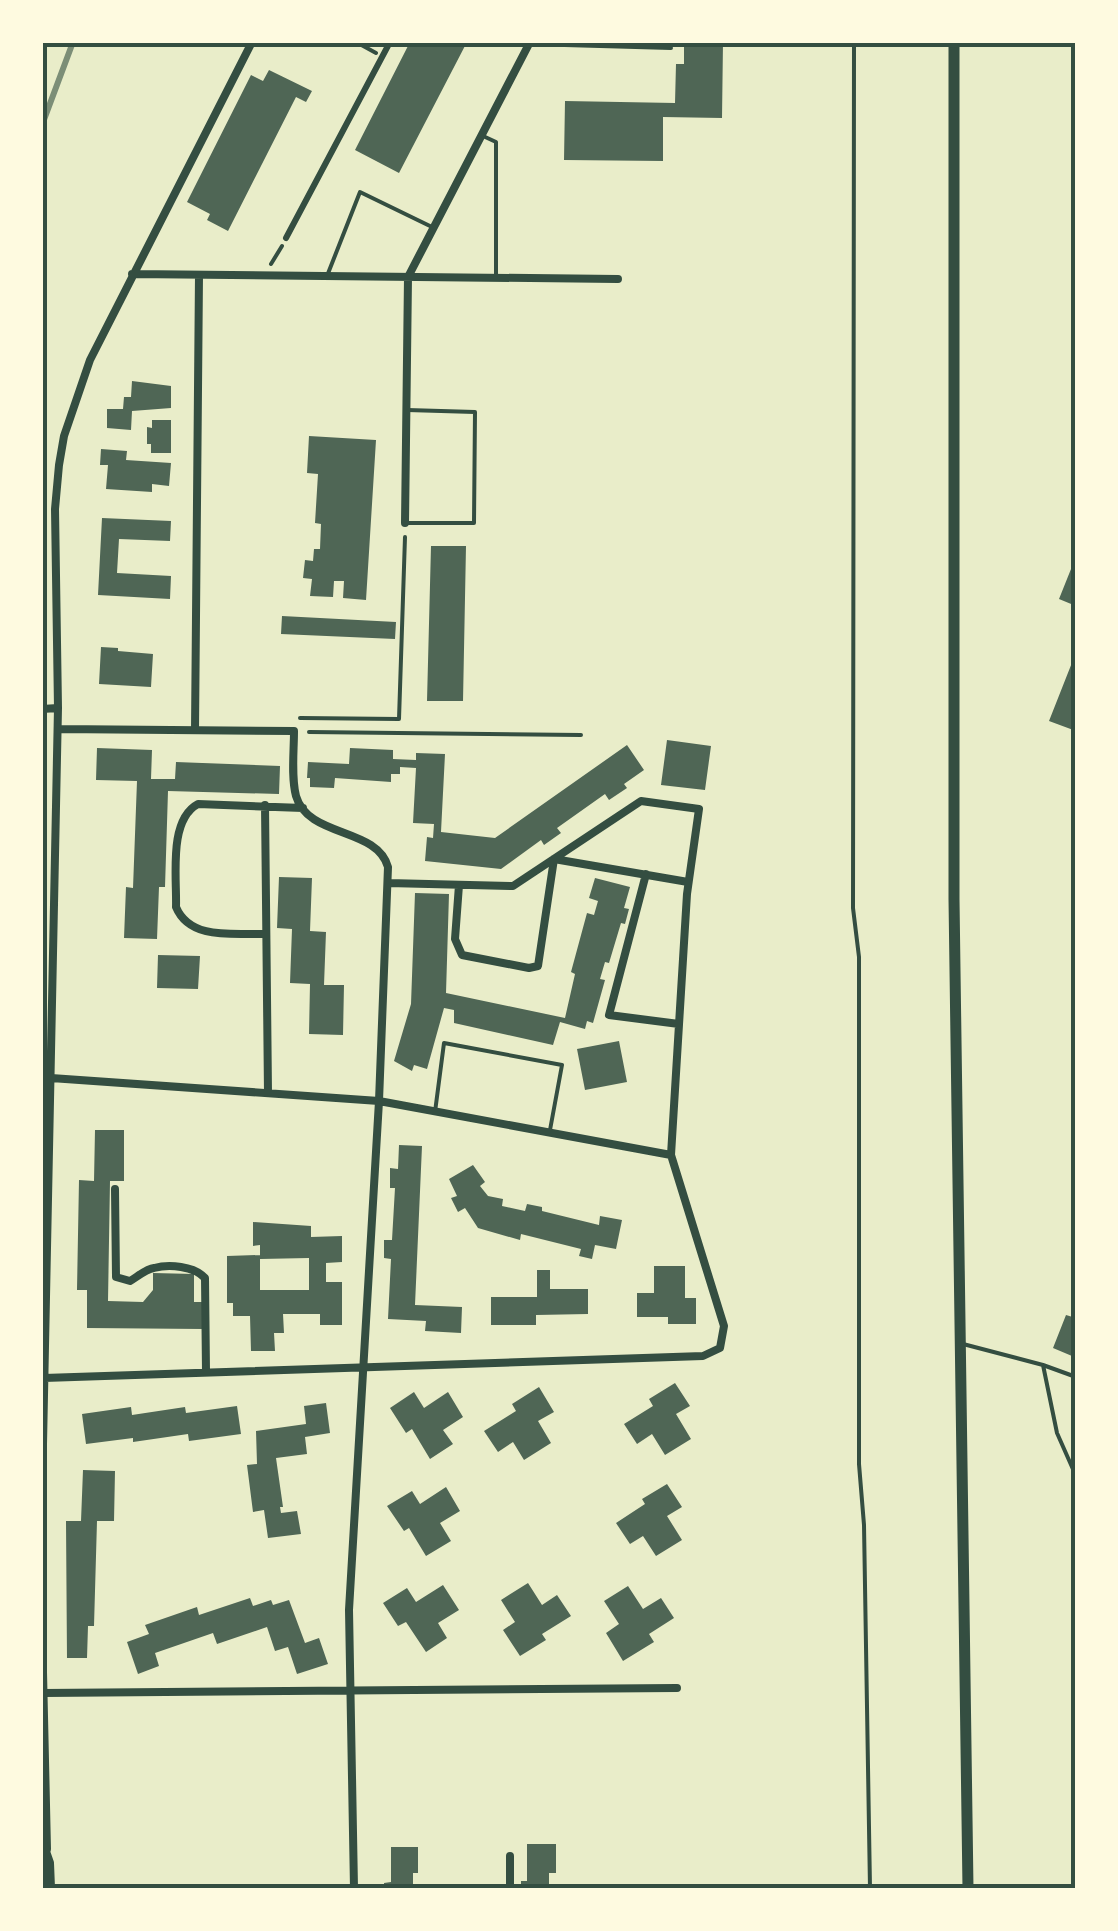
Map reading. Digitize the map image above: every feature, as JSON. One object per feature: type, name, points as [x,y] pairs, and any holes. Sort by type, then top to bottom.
[{"type":"main road","points":[[954,42],[958,1343],[968,1888]]},
{"type":"street","points":[[42,1493],[50,1078],[48,950],[58,729],[55,509],[64,436],[90,360],[252,42]]},
{"type":"street","points":[[286,238],[390,42]]},
{"type":"street","points":[[405,523],[408,277],[530,44]]},
{"type":"street","points":[[132,274],[618,280]]},
{"type":"street","points":[[195,730],[199,275]]},
{"type":"street","points":[[42,709],[58,708]]},
{"type":"street","points":[[58,729],[294,732],[295,787],[303,808]]},
{"type":"street","points":[[44,1378],[704,1356],[720,1348],[725,1332],[720,1311],[671,1155],[688,882],[699,808],[641,801],[512,886],[388,883]]},
{"type":"street","points":[[266,934],[195,930],[185,924],[176,907],[178,837],[191,807],[206,802],[303,808],[325,824],[381,852],[388,866],[379,1102],[350,1610],[354,1888]]},
{"type":"street","points":[[265,805],[268,1094]]},
{"type":"street","points":[[460,884],[455,939],[462,955],[530,968],[538,966],[554,859]]},
{"type":"street","points":[[554,859],[688,882]]},
{"type":"street","points":[[646,874],[609,1015],[679,1024]]},
{"type":"street","points":[[50,1078],[379,1102],[671,1155]]},
{"type":"street","points":[[115,1189],[116,1277],[130,1281],[152,1268],[188,1268],[205,1278],[206,1372]]},
{"type":"street","points":[[42,1628],[45,1848],[50,1888]]},
{"type":"street","points":[[44,1693],[677,1688]]},
{"type":"street","points":[[510,1856],[510,1888]]},
{"type":"lane","points":[[356,42],[376,53]]},
{"type":"lane","points":[[530,44],[670,48]]},
{"type":"lane","points":[[482,136],[496,142],[496,278]]},
{"type":"lane","points":[[328,276],[360,192],[434,228]]},
{"type":"lane","points":[[405,523],[474,523],[476,412],[407,410]]},
{"type":"lane","points":[[435,1112],[444,1043],[562,1065],[550,1133]]},
{"type":"lane","points":[[958,1343],[1076,1377]]},
{"type":"lane","points":[[1043,1365],[1058,1432],[1076,1476]]},
{"type":"path","points":[[854,42],[853,908],[859,957],[859,1428],[870,1888]]},
{"type":"path","points":[[265,276],[286,238]]},
{"type":"path","points":[[288,718],[399,719],[405,523]]},
{"type":"path","points":[[294,732],[580,735]]},
{"type":"building","points":[[410,42],[467,42],[399,173],[355,150]]},
{"type":"building","points":[[684,42],[723,42],[722,118],[663,117],[663,161],[564,160],[565,101],[675,103],[676,64],[684,64]]},
{"type":"building","points":[[269,70],[312,91],[306,102],[296,97],[228,231],[207,220],[210,214],[187,202],[251,75],[263,81]]},
{"type":"building","points":[[132,381],[171,386],[171,408],[132,411],[131,430],[107,428],[107,409],[123,409],[124,397],[131,397]]},
{"type":"building","points":[[152,420],[171,420],[171,453],[151,453],[147,427],[152,428]]},
{"type":"building","points":[[309,436],[376,440],[366,600],[343,598],[344,581],[334,581],[333,597],[310,596],[312,579],[303,578],[305,560],[313,561],[314,549],[320,549],[321,524],[315,523],[318,474],[307,473]]},
{"type":"building","points":[[101,449],[127,451],[126,460],[171,463],[169,486],[152,484],[152,492],[106,489],[108,465],[100,465]]},
{"type":"building","points":[[102,518],[171,521],[170,541],[119,539],[117,573],[171,576],[170,599],[98,595]]},
{"type":"building","points":[[431,546],[466,546],[463,701],[427,701]]},
{"type":"building","points":[[1076,559],[1076,606],[1059,599]]},
{"type":"building","points":[[282,616],[396,622],[395,639],[281,634]]},
{"type":"building","points":[[101,647],[153,654],[151,687],[99,684]]},
{"type":"building","points":[[1076,655],[1076,731],[1049,721]]},
{"type":"building","points":[[667,740],[711,746],[705,790],[661,785]]},
{"type":"building","points":[[627,745],[644,770],[624,784],[627,788],[609,800],[605,794],[557,828],[561,833],[544,845],[541,840],[501,869],[425,861],[427,837],[433,838],[434,824],[413,823],[416,768],[400,767],[400,774],[391,774],[391,782],[335,778],[334,788],[310,787],[307,778],[308,762],[349,764],[350,748],[393,750],[393,759],[416,760],[416,753],[445,754],[441,832],[495,838]]},
{"type":"building","points":[[97,748],[152,750],[151,779],[175,779],[176,762],[280,766],[279,794],[168,791],[165,887],[159,887],[157,939],[124,938],[126,887],[133,888],[137,781],[96,780]]},
{"type":"building","points":[[279,877],[312,878],[310,931],[326,932],[324,985],[344,985],[343,1035],[309,1034],[310,984],[290,983],[292,929],[277,928]]},
{"type":"building","points":[[595,878],[630,887],[624,908],[629,909],[625,924],[621,923],[609,963],[605,962],[600,979],[605,980],[593,1023],[587,1021],[585,1029],[560,1022],[553,1045],[454,1023],[454,1010],[444,1008],[427,1069],[414,1065],[412,1071],[394,1061],[411,1004],[415,893],[449,894],[446,993],[565,1018],[575,974],[571,972],[587,913],[594,915],[598,901],[589,898]]},
{"type":"building","points":[[158,955],[200,956],[198,989],[157,988]]},
{"type":"building","points":[[619,1041],[627,1082],[585,1090],[577,1049]]},
{"type":"building","points":[[95,1130],[124,1130],[124,1181],[110,1181],[108,1301],[143,1302],[153,1290],[153,1273],[194,1274],[194,1302],[204,1302],[203,1329],[87,1328],[87,1290],[77,1290],[79,1180],[94,1181]]},
{"type":"building","points":[[399,1145],[422,1146],[415,1305],[462,1307],[461,1333],[425,1331],[426,1321],[388,1319],[391,1259],[384,1258],[384,1240],[392,1240],[395,1188],[390,1188],[390,1168],[398,1169]]},
{"type":"building","points":[[473,1165],[485,1182],[480,1186],[488,1196],[503,1199],[502,1206],[525,1211],[527,1204],[599,1225],[600,1216],[622,1220],[616,1249],[595,1245],[592,1259],[579,1256],[581,1249],[521,1234],[520,1240],[478,1228],[465,1208],[458,1212],[451,1198],[457,1196],[449,1179]]},
{"type":"building","points":[[253,1222],[311,1226],[311,1237],[342,1236],[342,1262],[326,1263],[326,1282],[342,1282],[342,1325],[320,1325],[320,1314],[283,1314],[284,1333],[274,1333],[275,1351],[251,1351],[250,1316],[233,1316],[233,1303],[227,1303],[227,1256],[260,1255],[260,1245],[253,1246]],"holes":[[[309,1258],[309,1290],[260,1290],[260,1259]]]},
{"type":"building","points":[[654,1266],[685,1266],[685,1298],[696,1298],[696,1324],[668,1324],[668,1317],[637,1317],[637,1293],[654,1293]]},
{"type":"building","points":[[537,1270],[550,1270],[550,1289],[588,1289],[588,1314],[536,1315],[536,1325],[491,1325],[491,1297],[537,1297]]},
{"type":"building","points":[[1066,1315],[1076,1318],[1076,1351],[1072,1356],[1053,1348]]},
{"type":"building","points":[[675,1383],[690,1406],[676,1414],[691,1439],[665,1455],[652,1434],[637,1444],[624,1424],[653,1406],[649,1399]]},
{"type":"building","points":[[539,1387],[554,1412],[538,1421],[551,1443],[524,1460],[513,1442],[498,1452],[484,1431],[516,1411],[512,1404]]},
{"type":"building","points":[[414,1392],[424,1408],[448,1392],[463,1417],[443,1430],[453,1444],[430,1459],[412,1429],[406,1433],[390,1408]]},
{"type":"building","points":[[326,1403],[330,1433],[305,1437],[307,1454],[276,1458],[281,1513],[297,1511],[301,1534],[268,1538],[264,1510],[253,1512],[247,1465],[257,1464],[256,1431],[306,1424],[304,1406]]},
{"type":"building","points":[[237,1406],[241,1434],[189,1441],[188,1434],[86,1444],[82,1414],[131,1407],[132,1415],[185,1407],[186,1413]]},
{"type":"building","points":[[83,1470],[115,1471],[114,1521],[97,1521],[94,1626],[88,1626],[87,1658],[67,1658],[66,1521],[81,1521]]},
{"type":"building","points":[[667,1484],[682,1507],[667,1516],[682,1540],[656,1556],[643,1536],[630,1544],[616,1523],[645,1504],[642,1499]]},
{"type":"building","points":[[446,1487],[460,1511],[440,1523],[451,1541],[426,1556],[409,1528],[404,1531],[387,1506],[412,1491],[420,1504]]},
{"type":"building","points":[[528,1583],[542,1605],[557,1595],[571,1616],[542,1634],[546,1640],[520,1656],[503,1630],[515,1622],[501,1600]]},
{"type":"building","points":[[443,1585],[459,1610],[438,1623],[447,1638],[426,1652],[406,1622],[398,1626],[383,1603],[407,1588],[416,1602]]},
{"type":"building","points":[[628,1586],[643,1609],[661,1598],[674,1618],[649,1634],[654,1642],[623,1661],[606,1633],[619,1624],[604,1601]]},
{"type":"building","points":[[250,1598],[253,1606],[289,1600],[305,1643],[319,1638],[328,1664],[297,1674],[288,1647],[275,1651],[267,1627],[217,1644],[213,1633],[155,1653],[159,1666],[138,1674],[127,1642],[149,1634],[145,1625],[197,1607],[199,1615]]},
{"type":"building","points":[[527,1844],[556,1844],[556,1873],[549,1873],[549,1888],[521,1888],[521,1881],[527,1881]]},
{"type":"building","points":[[391,1847],[418,1847],[418,1873],[413,1873],[413,1888],[384,1888],[384,1883],[391,1882]]},
{"type":"railway","points":[[42,125],[73,42]]}]
